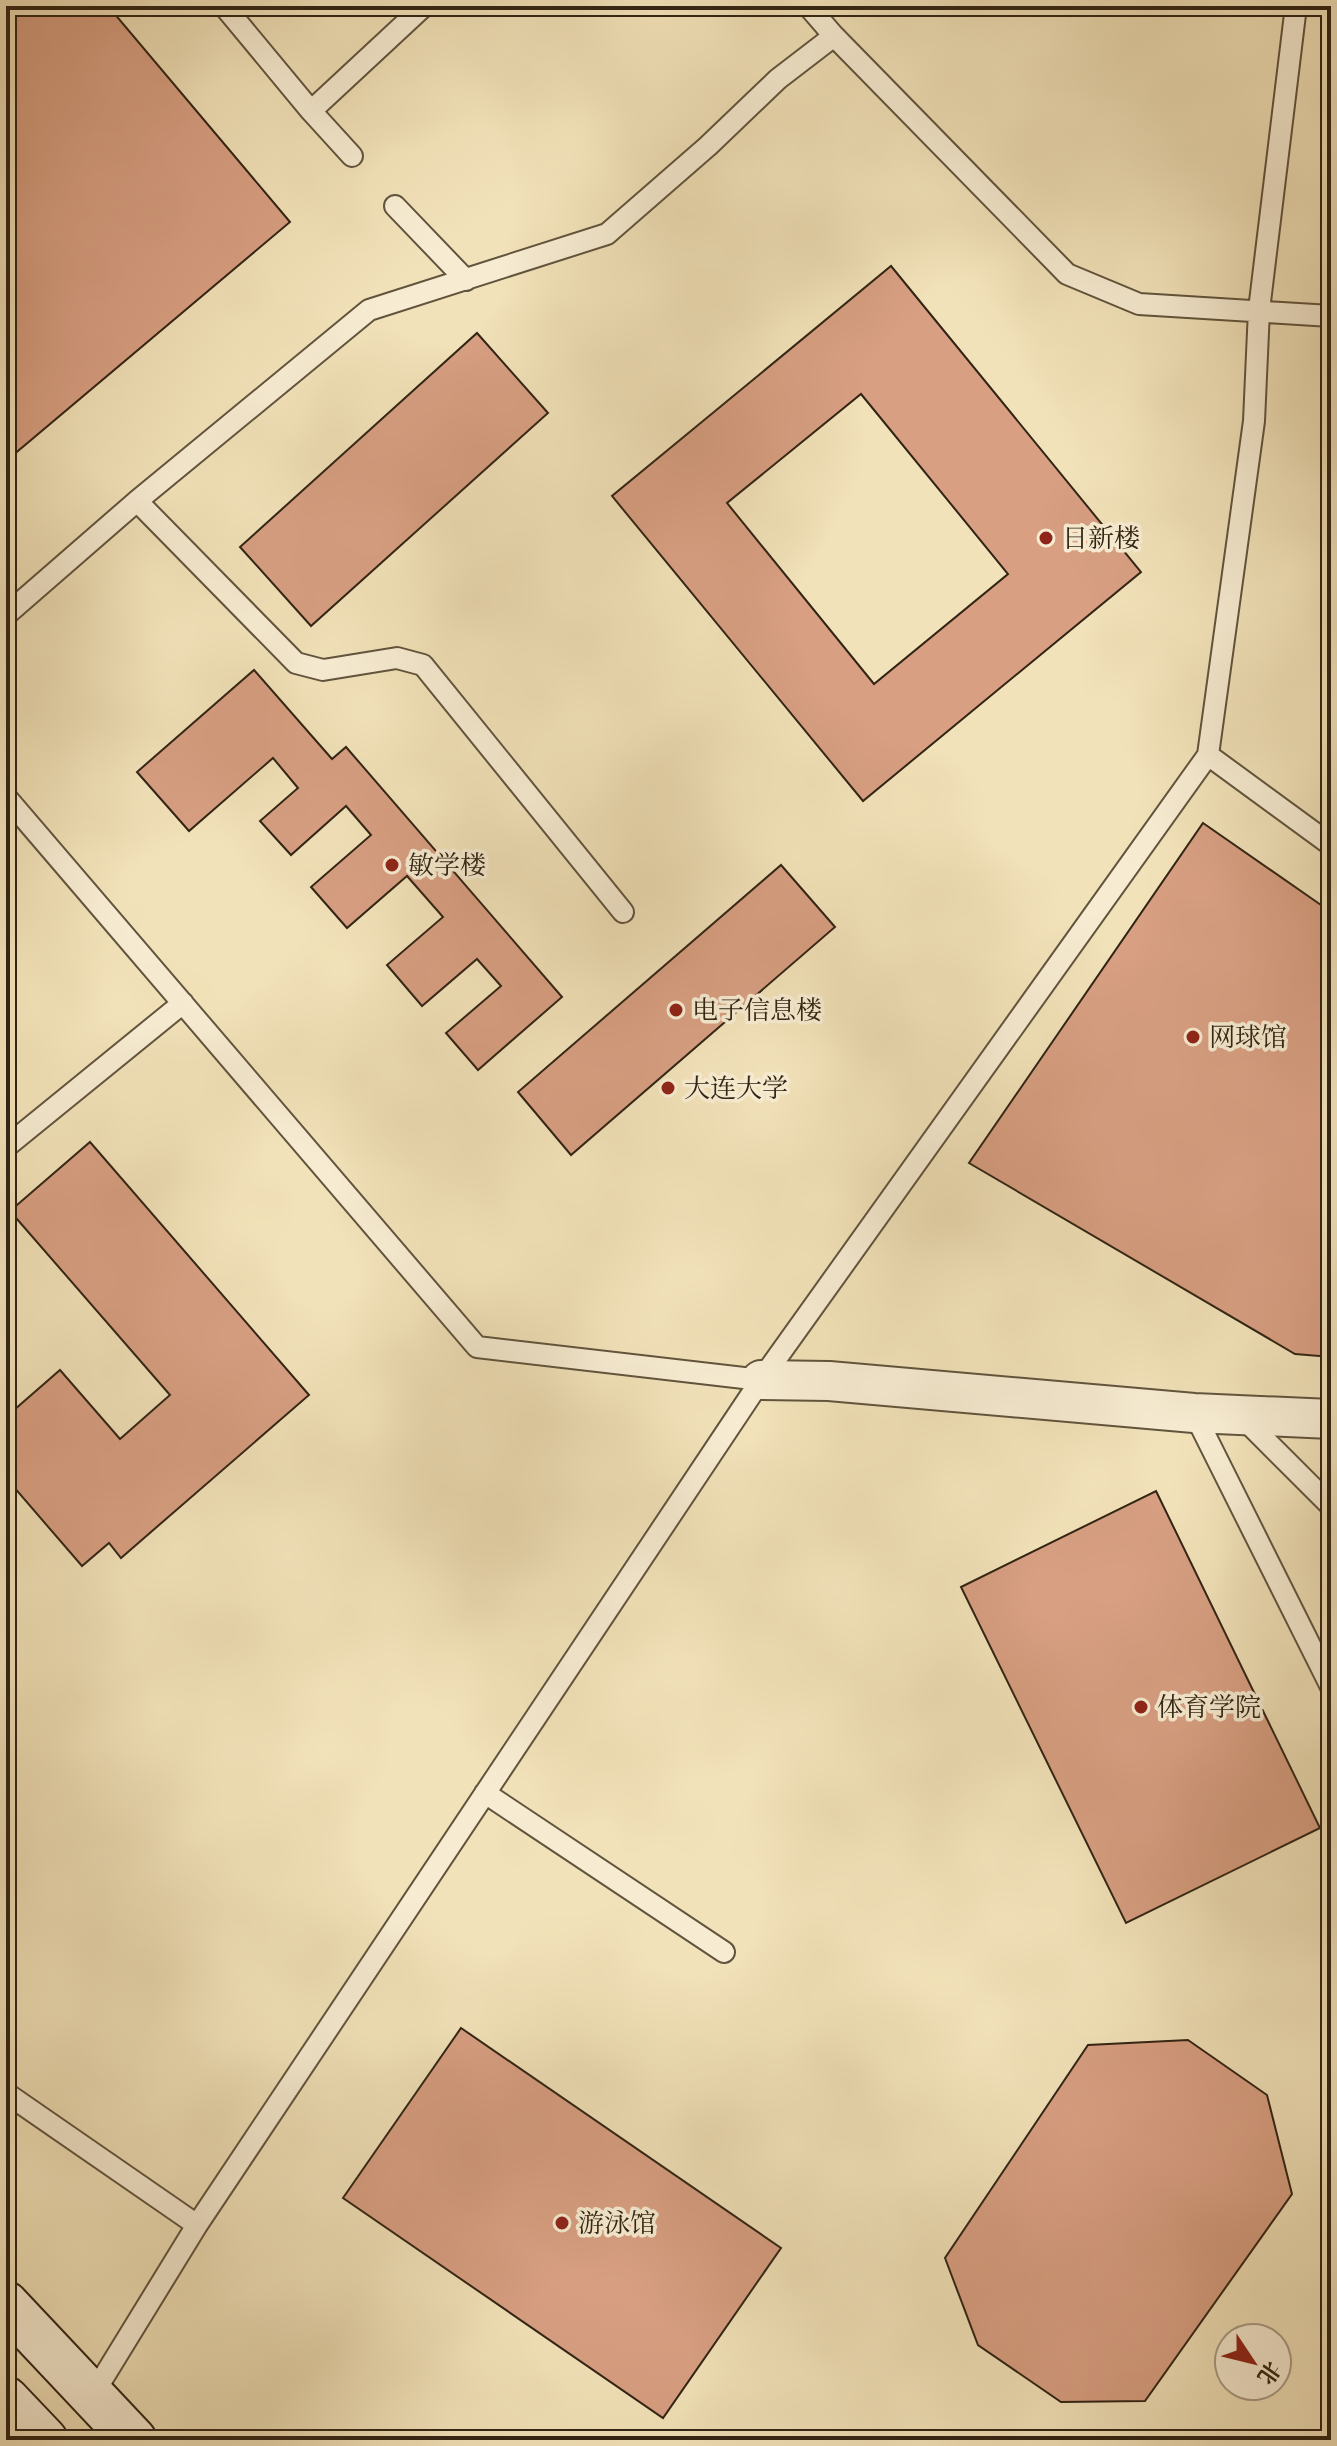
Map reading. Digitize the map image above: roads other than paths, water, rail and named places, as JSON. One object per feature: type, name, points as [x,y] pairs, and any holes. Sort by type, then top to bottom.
[{"type":"main road","points":[[6,2304],[134,2440]]},
{"type":"main road","points":[[6,2399],[45,2440]]},
{"type":"street","points":[[761,1380],[829,1381],[1194,1413],[1331,1419]]},
{"type":"lane","points":[[224,6],[352,156]]},
{"type":"lane","points":[[311,111],[424,6]]},
{"type":"lane","points":[[808,6],[1067,274],[1139,304],[1331,316]]},
{"type":"lane","points":[[92,2396],[197,2225],[761,1380],[1208,755],[1254,421],[1259,310],[1296,6]]},
{"type":"lane","points":[[6,615],[137,501],[369,310],[607,234],[708,146],[778,79],[834,36]]},
{"type":"lane","points":[[395,206],[466,280]]},
{"type":"lane","points":[[137,501],[296,663],[323,670],[397,658],[423,665],[623,912]]},
{"type":"lane","points":[[1208,755],[1331,845]]},
{"type":"lane","points":[[6,797],[477,1347],[761,1380]]},
{"type":"lane","points":[[6,1147],[183,1003]]},
{"type":"lane","points":[[1194,1413],[1331,1687]]},
{"type":"lane","points":[[1241,1416],[1331,1506]]},
{"type":"lane","points":[[485,1793],[724,1952]]},
{"type":"lane","points":[[6,2093],[197,2225]]},
{"type":"place","name":"日新楼","points":[[1046,538]]},
{"type":"place","name":"敏学楼","points":[[392,865]]},
{"type":"place","name":"电子信息楼","points":[[676,1010]]},
{"type":"place","name":"网球馆","points":[[1193,1037]]},
{"type":"place","name":"大连大学","points":[[668,1088]]},
{"type":"place","name":"体育学院","points":[[1141,1707]]},
{"type":"place","name":"游泳馆","points":[[562,2223]]}]
